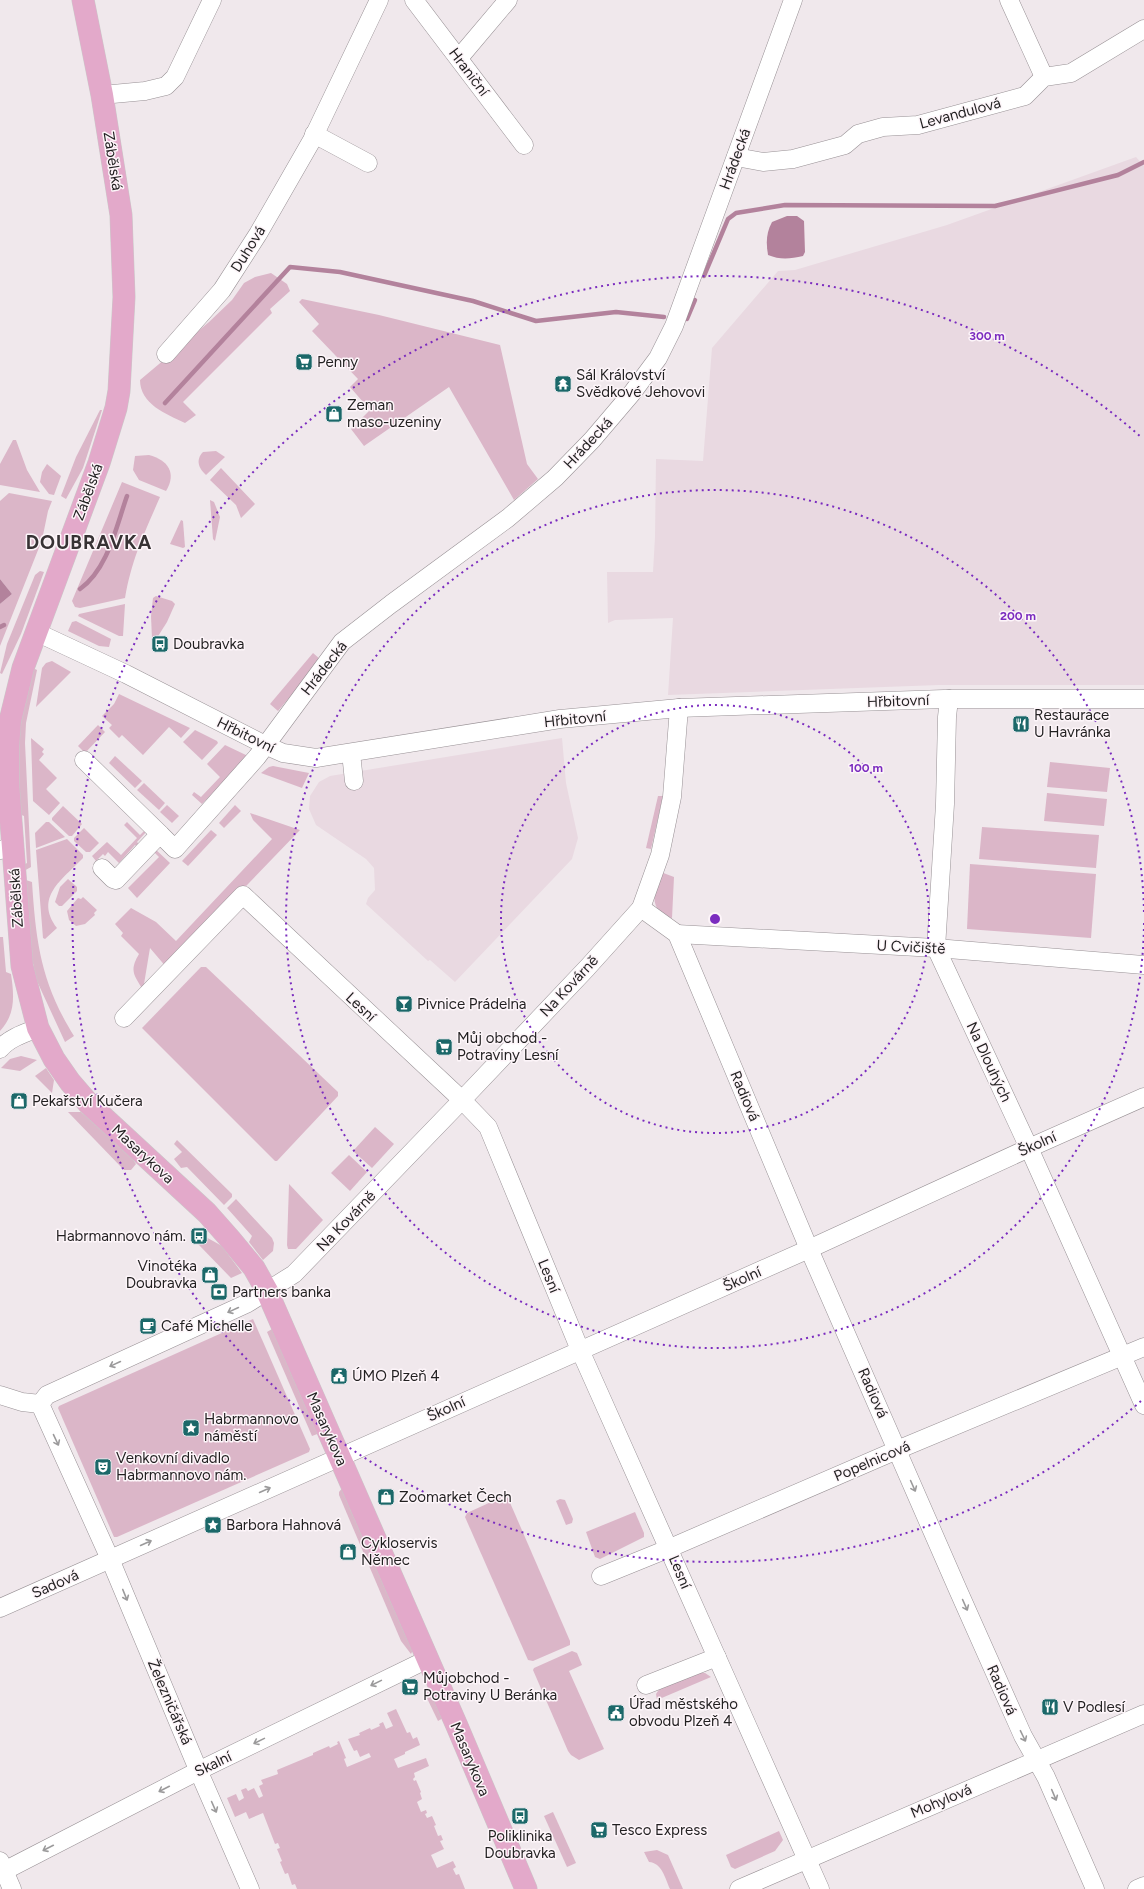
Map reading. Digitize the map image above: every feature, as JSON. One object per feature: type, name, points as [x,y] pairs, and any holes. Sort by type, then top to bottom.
[{"type":"main road","name":"Zábělská","points":[[38,1028],[22,966],[6,848],[4,747],[14,699],[36,632],[90,487],[116,408],[119,391],[124,297],[121,215],[102,95],[83,0]]},
{"type":"main road","name":"Masarykova","points":[[38,1028],[54,1059],[89,1104],[207,1213],[254,1268],[267,1291],[428,1659],[526,1889]]},
{"type":"street","points":[[102,95],[145,91],[166,86],[175,77],[212,0]]},
{"type":"street","name":"Duhová","points":[[166,354],[222,290],[258,234],[314,134],[379,0]]},
{"type":"street","name":"Hraniční","points":[[414,0],[524,144]]},
{"type":"street","points":[[459,58],[508,0]]},
{"type":"street","name":"Hrádecká","points":[[84,760],[175,849],[261,751],[342,642],[391,604],[474,544],[539,493],[592,440],[632,393],[658,358],[674,326],[793,0]]},
{"type":"street","points":[[1009,0],[1044,77],[1071,73],[1144,29]]},
{"type":"street","name":"Levandulová","points":[[736,157],[763,162],[794,159],[845,145],[858,134],[883,127],[918,125],[1025,96],[1044,77]]},
{"type":"street","points":[[314,134],[368,163]]},
{"type":"street","name":"Hřbitovní","points":[[36,632],[126,674],[261,751],[316,758],[560,719],[679,708],[949,699],[1144,699]]},
{"type":"street","name":"Na Dlouhých","points":[[949,699],[947,717],[945,804],[936,948],[1029,1148],[1144,1405]]},
{"type":"street","name":"Na Kovárně","points":[[267,1291],[287,1279],[306,1264],[462,1100],[641,908],[660,855],[672,797],[679,708]]},
{"type":"street","points":[[351,753],[354,781]]},
{"type":"street","points":[[102,868],[113,880],[116,880],[160,834]]},
{"type":"street","name":"Lesní","points":[[124,1018],[145,992],[243,894],[462,1100],[488,1127],[580,1350],[670,1548],[820,1889]]},
{"type":"street","points":[[641,908],[677,934]]},
{"type":"street","name":"U Cvičiště","points":[[677,934],[936,948],[1144,965]]},
{"type":"street","name":"Radiová","points":[[677,934],[809,1249],[1022,1736],[1046,1777],[1095,1889]]},
{"type":"street","points":[[0,1049],[4,1044],[14,1038],[38,1028]]},
{"type":"street","name":"Školní","points":[[339,1457],[809,1249],[1144,1097]]},
{"type":"street","points":[[40,1404],[47,1395],[248,1303],[267,1291]]},
{"type":"street","name":"Popelnicová","points":[[601,1576],[1144,1347]]},
{"type":"street","points":[[0,1395],[22,1402],[40,1404]]},
{"type":"street","points":[[40,1404],[110,1559],[339,1457]]},
{"type":"street","name":"Sadová","points":[[0,1608],[110,1559]]},
{"type":"street","name":"Železničářská","points":[[110,1559],[198,1771],[250,1889]]},
{"type":"street","points":[[646,1686],[717,1657]]},
{"type":"street","name":"Skalní","points":[[1,1868],[428,1659]]},
{"type":"street","name":"Mohylová","points":[[739,1889],[1144,1714]]},
{"type":"street","points":[[1,1868],[12,1889]]},
{"type":"street","points":[[1137,1889],[1144,1886]]},
{"type":"shaded area","points":[[1136,157],[1144,166],[1144,685],[939,685],[668,695],[673,618],[615,620],[608,623],[607,572],[653,572],[656,459],[703,461],[712,348],[778,271],[795,270],[947,225]]},
{"type":"shaded area","points":[[787,216],[797,216],[804,221],[805,252],[803,256],[789,258],[777,258],[768,255],[767,238],[772,222]]},
{"type":"shaded area","points":[[271,273],[287,284],[290,291],[270,309],[272,313],[183,402],[196,415],[185,423],[162,412],[149,402],[144,396],[140,380],[209,322],[232,300],[244,283],[255,277]]},
{"type":"shaded area","points":[[302,299],[379,315],[500,345],[527,464],[538,479],[514,500],[449,387],[364,446],[351,429],[370,410],[350,387],[358,379],[312,331],[319,324],[299,302]]},
{"type":"shaded area","points":[[100,410],[102,410],[83,468],[66,499],[61,496],[76,457]]},
{"type":"shaded area","points":[[13,440],[16,440],[27,470],[40,492],[0,485],[0,464]]},
{"type":"shaded area","points":[[216,451],[225,457],[206,475],[201,470],[199,458],[203,452]]},
{"type":"shaded area","points":[[149,455],[161,460],[169,468],[171,478],[166,491],[139,480],[133,470],[135,456]]},
{"type":"shaded area","points":[[47,464],[61,476],[54,495],[49,494],[40,482],[42,472]]},
{"type":"shaded area","points":[[221,468],[255,504],[241,518],[236,505],[210,480]]},
{"type":"shaded area","points":[[122,482],[160,497],[135,558],[125,598],[80,608],[75,607],[72,601]]},
{"type":"shaded area","points":[[9,493],[52,501],[48,511],[42,540],[0,646],[0,604],[12,594],[0,579],[0,501]]},
{"type":"shaded area","points":[[210,500],[214,502],[220,517],[215,541],[213,539]]},
{"type":"shaded area","points":[[181,520],[183,521],[185,547],[183,548],[170,544]]},
{"type":"shaded area","points":[[40,571],[44,572],[21,634],[2,674],[0,673],[7,644],[35,575]]},
{"type":"shaded area","points":[[0,579],[12,594],[0,604]]},
{"type":"shaded area","points":[[156,596],[172,601],[175,604],[167,622],[155,641],[152,639],[151,616],[153,598]]},
{"type":"shaded area","points":[[125,604],[123,636],[119,636],[78,616],[79,614]]},
{"type":"shaded area","points":[[76,621],[111,639],[109,647],[99,646],[68,631],[72,622]]},
{"type":"shaded area","points":[[313,653],[321,660],[278,711],[270,704]]},
{"type":"shaded area","points":[[52,661],[71,672],[36,707],[42,668],[46,663]]},
{"type":"shaded area","points":[[33,668],[37,670],[26,723],[25,743],[31,867],[22,872],[22,866],[27,863],[24,816],[19,814],[16,763],[22,712]]},
{"type":"shaded area","points":[[119,694],[190,728],[181,738],[169,727],[143,755],[122,735],[119,738],[109,728],[112,725],[102,716],[114,704]]},
{"type":"shaded area","points":[[98,725],[105,732],[85,753],[78,746]]},
{"type":"shaded area","points":[[195,730],[217,741],[218,743],[202,760],[183,742]]},
{"type":"shaded area","points":[[31,738],[44,749],[42,752],[44,754],[39,760],[57,778],[46,789],[60,803],[49,815],[33,801]]},
{"type":"shaded area","points":[[562,738],[566,783],[578,838],[572,859],[455,982],[430,960],[428,961],[366,904],[368,898],[375,890],[374,868],[366,859],[316,825],[309,809],[310,796],[319,782],[330,776]]},
{"type":"shaded area","points":[[225,745],[248,756],[202,804],[192,795],[194,792],[201,797],[220,777],[207,764]]},
{"type":"shaded area","points":[[115,756],[142,781],[135,788],[109,763]]},
{"type":"shaded area","points":[[1050,762],[1110,768],[1107,792],[1047,787]]},
{"type":"shaded area","points":[[273,766],[309,773],[302,788],[261,773]]},
{"type":"shaded area","points":[[144,783],[165,803],[159,810],[137,790]]},
{"type":"shaded area","points":[[1047,793],[1107,799],[1104,826],[1044,821]]},
{"type":"shaded area","points":[[658,796],[663,796],[651,849],[646,848]]},
{"type":"shaded area","points":[[167,805],[179,816],[172,823],[160,812]]},
{"type":"shaded area","points":[[235,805],[241,811],[224,828],[219,823]]},
{"type":"shaded area","points":[[63,806],[82,824],[72,836],[69,836],[52,820],[52,818]]},
{"type":"shaded area","points":[[250,813],[300,830],[167,968],[150,948],[143,990],[135,976],[133,969],[139,954],[121,936],[123,933],[115,924],[131,908],[156,922],[176,941],[272,839],[253,820]]},
{"type":"shaded area","points":[[46,822],[49,822],[65,837],[36,848],[35,833]]},
{"type":"shaded area","points":[[127,822],[140,835],[146,829],[147,831],[137,842],[141,846],[139,848],[135,845],[119,863],[108,852],[105,856],[103,854],[96,861],[92,856],[107,842],[121,855],[137,838],[124,825]]},
{"type":"shaded area","points":[[982,827],[1099,835],[1096,868],[979,859]]},
{"type":"shaded area","points":[[84,828],[99,843],[90,852],[86,852],[74,841],[74,838]]},
{"type":"shaded area","points":[[211,830],[217,835],[188,866],[182,861]]},
{"type":"shaded area","points":[[67,839],[83,855],[83,858],[59,882],[50,898],[48,907],[57,928],[45,939],[43,938],[36,850]]},
{"type":"shaded area","points":[[154,848],[170,863],[137,898],[128,888],[159,857],[152,850]]},
{"type":"shaded area","points":[[970,864],[1096,874],[1091,938],[967,929]]},
{"type":"shaded area","points":[[658,871],[674,877],[672,918],[659,911],[654,899]]},
{"type":"shaded area","points":[[23,879],[32,882],[38,944],[47,980],[63,1017],[74,1036],[65,1042],[36,979],[31,953]]},
{"type":"shaded area","points":[[68,879],[77,887],[77,891],[62,906],[59,906],[55,902],[60,887]]},
{"type":"shaded area","points":[[83,897],[97,910],[94,913],[95,915],[85,924],[76,926],[69,920],[67,911],[78,898],[81,899]]},
{"type":"shaded area","points":[[0,937],[3,937],[6,972],[11,974],[13,1004],[9,1018],[0,1031]]},
{"type":"shaded area","points":[[201,967],[206,967],[338,1092],[338,1096],[277,1161],[275,1161],[142,1028]]},
{"type":"shaded area","points":[[21,1056],[37,1060],[20,1071],[1,1068],[10,1059]]},
{"type":"shaded area","points":[[46,1068],[54,1080],[52,1093],[35,1076]]},
{"type":"shaded area","points":[[68,1112],[81,1112],[124,1147],[136,1164],[131,1170],[124,1170]]},
{"type":"shaded area","points":[[375,1127],[394,1144],[372,1168],[353,1151]]},
{"type":"shaded area","points":[[177,1140],[232,1194],[232,1197],[224,1205],[187,1167],[181,1168],[174,1159],[182,1152],[174,1144]]},
{"type":"shaded area","points":[[349,1155],[367,1172],[350,1191],[331,1173]]},
{"type":"shaded area","points":[[289,1184],[323,1220],[296,1249],[288,1249],[287,1245]]},
{"type":"shaded area","points":[[236,1199],[272,1238],[274,1243],[273,1251],[263,1260],[249,1242],[252,1236],[227,1208]]},
{"type":"shaded area","points":[[204,1236],[222,1246],[242,1273],[231,1278],[198,1244]]},
{"type":"shaded area","points":[[253,1319],[310,1449],[309,1452],[114,1537],[58,1408],[59,1406]]},
{"type":"shaded area","points":[[272,1329],[320,1433],[312,1436],[267,1332]]},
{"type":"shaded area","points":[[343,1487],[413,1650],[411,1654],[401,1641],[339,1495],[339,1492]]},
{"type":"shaded area","points":[[504,1496],[508,1498],[570,1641],[570,1645],[533,1661],[528,1660],[465,1517],[467,1513]]},
{"type":"shaded area","points":[[560,1499],[565,1500],[573,1519],[572,1523],[566,1525],[556,1501]]},
{"type":"shaded area","points":[[635,1512],[644,1533],[644,1537],[600,1559],[595,1557],[586,1532]]},
{"type":"shaded area","points":[[572,1651],[577,1653],[582,1665],[569,1671],[604,1749],[579,1760],[568,1751],[533,1670],[534,1668]]},
{"type":"shaded area","points":[[699,1673],[705,1673],[711,1677],[657,1700],[656,1694],[660,1688]]},
{"type":"shaded area","points":[[431,1689],[443,1718],[438,1721],[424,1692]]},
{"type":"shaded area","points":[[396,1709],[407,1733],[410,1732],[413,1739],[417,1737],[420,1745],[394,1759],[398,1768],[426,1758],[429,1766],[414,1773],[415,1777],[413,1779],[414,1781],[416,1780],[421,1792],[422,1799],[417,1802],[421,1812],[426,1810],[427,1813],[425,1814],[427,1818],[432,1816],[436,1825],[434,1826],[438,1836],[441,1835],[443,1840],[440,1841],[444,1849],[431,1855],[437,1868],[453,1861],[456,1867],[453,1869],[456,1875],[459,1874],[465,1889],[297,1889],[295,1884],[292,1885],[288,1873],[285,1874],[277,1849],[280,1848],[278,1843],[275,1844],[263,1813],[249,1819],[246,1812],[235,1817],[227,1798],[236,1794],[239,1801],[244,1798],[241,1790],[246,1788],[248,1791],[254,1788],[259,1798],[263,1796],[259,1786],[263,1784],[261,1780],[278,1774],[277,1770],[313,1755],[313,1753],[338,1744],[337,1742],[339,1741],[346,1758],[344,1759],[347,1767],[371,1757],[369,1753],[360,1757],[357,1750],[354,1751],[348,1739],[360,1735],[359,1733],[370,1728],[371,1730],[380,1726],[379,1724],[383,1722],[386,1729],[393,1726],[387,1713]]},
{"type":"shaded area","points":[[553,1812],[576,1863],[567,1867],[544,1816]]},
{"type":"shaded area","points":[[779,1831],[783,1840],[775,1851],[735,1869],[731,1867],[726,1855]]},
{"type":"shaded area","points":[[657,1850],[668,1855],[683,1889],[670,1889],[660,1868],[649,1862],[644,1852]]},
{"type":"waterway","points":[[704,276],[728,219],[736,213],[785,205],[995,206],[1118,175],[1144,162]]},
{"type":"waterway","points":[[165,403],[290,267],[340,272],[473,301],[536,321],[616,312],[664,317]]},
{"type":"waterway","points":[[687,319],[695,300]]},
{"type":"waterway","points":[[80,589],[90,581],[104,559],[115,534],[127,496]]},
{"type":"waterway","points":[[0,627],[4,625]]},
{"type":"place","name":"Penny","points":[[304,362]]},
{"type":"place","name":"Sál Království Svědkové Jehovovi","points":[[563,384]]},
{"type":"place","name":"Zeman maso-uzeniny","points":[[334,414]]},
{"type":"place","name":"Doubravka","points":[[160,644]]},
{"type":"place","name":"Restaurace U Havránka","points":[[1021,724]]},
{"type":"place","name":"Pivnice Prádelna","points":[[404,1004]]},
{"type":"place","name":"Můj obchod - Potraviny Lesní","points":[[444,1047]]},
{"type":"place","name":"Pekařství Kučera","points":[[19,1101]]},
{"type":"place","name":"Habrmannovo nám.","points":[[199,1236]]},
{"type":"place","name":"Vinotéka Doubravka","points":[[210,1275]]},
{"type":"place","name":"Partners banka","points":[[219,1292]]},
{"type":"place","name":"Café Michelle","points":[[148,1326]]},
{"type":"place","name":"ÚMO Plzeň 4","points":[[339,1376]]},
{"type":"place","name":"Habrmannovo náměstí","points":[[191,1428]]},
{"type":"place","name":"Venkovní divadlo Habrmannovo nám.","points":[[103,1467]]},
{"type":"place","name":"Zoomarket Čech","points":[[386,1497]]},
{"type":"place","name":"Barbora Hahnová","points":[[213,1525]]},
{"type":"place","name":"Cykloservis Němec","points":[[348,1552]]},
{"type":"place","name":"Můjobchod - Potraviny U Beránka","points":[[410,1687]]},
{"type":"place","name":"V Podlesí","points":[[1050,1707]]},
{"type":"place","name":"Úřad městského obvodu Plzeň 4","points":[[616,1713]]},
{"type":"place","name":"Poliklinika Doubravka","points":[[520,1816]]},
{"type":"place","name":"Tesco Express","points":[[599,1830]]},
{"type":"district","name":"DOUBRAVKA","points":[[89,542]]}]
